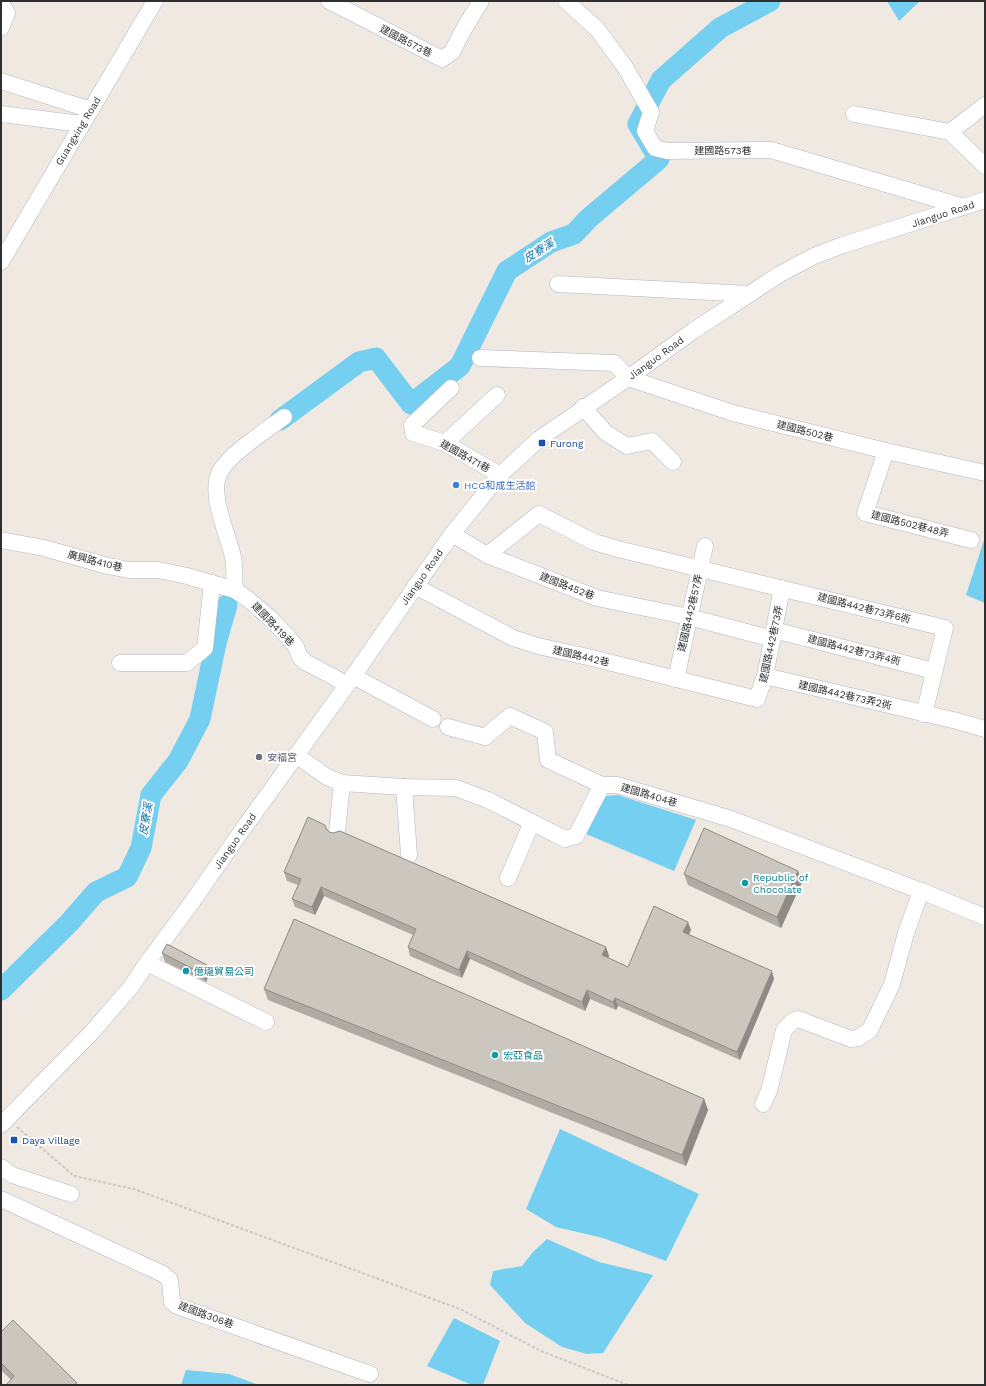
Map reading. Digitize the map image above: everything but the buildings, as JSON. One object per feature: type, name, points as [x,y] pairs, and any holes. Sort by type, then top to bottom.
[{"type":"street","name":"Guangxing Road","points":[[1,262],[155,1]]},
{"type":"street","name":"建國路573巷","points":[[329,1],[442,59],[452,52],[464,27],[481,1]]},
{"type":"street","name":"建國路573巷","points":[[566,1],[597,29],[625,67],[651,112],[645,132],[654,148],[667,151],[772,150],[964,207]]},
{"type":"street","points":[[1,3],[7,13],[1,28]]},
{"type":"street","points":[[1,81],[91,110]]},
{"type":"street","points":[[950,132],[985,105]]},
{"type":"street","points":[[1,114],[82,124]]},
{"type":"street","points":[[854,114],[950,132],[985,166]]},
{"type":"street","name":"Jianguo Road","points":[[4,1122],[112,1010],[132,987],[147,963],[350,681],[452,534],[500,475],[539,438],[628,378],[693,331],[780,274],[814,256],[843,245],[985,200]]},
{"type":"street","points":[[558,284],[750,294]]},
{"type":"street","points":[[480,358],[614,363],[628,378]]},
{"type":"street","name":"建國路502巷","points":[[628,378],[733,413],[886,451],[985,473]]},
{"type":"street","name":"建國路471巷","points":[[451,388],[412,425],[413,433],[445,443],[500,475]]},
{"type":"street","points":[[445,443],[497,395]]},
{"type":"street","points":[[583,407],[606,433],[627,446],[652,441],[673,462]]},
{"type":"street","points":[[235,590],[233,558],[217,496],[216,483],[220,470],[234,455],[284,417]]},
{"type":"street","name":"建國路502巷48弄","points":[[886,451],[865,513],[971,540]]},
{"type":"street","name":"建國路442巷73弄6衖","points":[[487,555],[539,514],[594,542],[618,549],[945,628],[934,671]]},
{"type":"street","name":"建國路452巷","points":[[452,534],[487,555],[597,598],[773,634]]},
{"type":"street","name":"廣興路410巷","points":[[1,540],[44,548],[108,566],[129,570],[165,572],[187,576],[212,584]]},
{"type":"street","name":"建國路442巷57弄","points":[[676,679],[705,546]]},
{"type":"street","points":[[120,663],[187,664],[205,648],[212,584]]},
{"type":"street","name":"建國路419巷","points":[[212,584],[235,590],[249,600],[269,617],[288,637],[296,646],[300,657],[306,662],[332,676],[350,681],[433,719]]},
{"type":"street","name":"建國路442巷","points":[[415,586],[513,638],[538,646],[757,699]]},
{"type":"street","name":"建國路442巷73弄","points":[[757,699],[766,676],[782,588]]},
{"type":"street","name":"建國路442巷73弄4衖","points":[[773,634],[934,671]]},
{"type":"street","points":[[924,714],[934,671]]},
{"type":"street","name":"建國路442巷73弄2衖","points":[[766,676],[985,729]]},
{"type":"street","points":[[296,756],[327,777],[342,783],[404,787],[456,788],[488,800],[565,839],[576,836],[602,785],[548,760],[545,732],[510,716],[485,737],[448,727]]},
{"type":"street","points":[[337,832],[342,783]]},
{"type":"street","name":"建國路404巷","points":[[602,785],[617,785],[731,819],[921,891],[985,917]]},
{"type":"street","points":[[404,787],[410,855]]},
{"type":"street","points":[[508,878],[532,822]]},
{"type":"street","points":[[763,1104],[768,1091],[784,1030],[793,1021],[798,1019],[851,1039],[858,1038],[870,1030],[892,984],[906,932],[921,891]]},
{"type":"street","points":[[147,963],[266,1022]]},
{"type":"street","points":[[1,1167],[12,1175],[71,1194]]},
{"type":"street","name":"建國路306巷","points":[[1,1199],[163,1274],[170,1280],[172,1302],[177,1306],[370,1374]]},
{"type":"path","points":[[4,1122],[74,1176],[134,1189],[460,1308],[540,1351],[628,1385]]},
{"type":"water","points":[[887,1],[920,1],[899,21]]},
{"type":"water","points":[[985,537],[985,603],[966,595]]},
{"type":"water","points":[[618,795],[696,820],[674,871],[586,834],[606,796]]},
{"type":"water","points":[[560,1129],[699,1194],[666,1261],[603,1238],[556,1227],[526,1209]]},
{"type":"water","points":[[547,1239],[599,1262],[653,1275],[603,1353],[587,1354],[562,1347],[525,1323],[490,1285],[493,1271],[522,1266],[533,1252]]},
{"type":"water","points":[[454,1318],[500,1341],[483,1385],[472,1385],[427,1366]]},
{"type":"water","points":[[186,1370],[229,1374],[259,1385],[181,1385]]},
{"type":"waterway","name":"皮寮溪","points":[[280,420],[359,362],[376,358],[411,404],[460,366],[507,271],[551,242],[574,234],[589,218],[659,159],[638,124],[661,80],[720,28],[770,1]]},
{"type":"waterway","name":"皮寮溪","points":[[1,990],[69,923],[96,892],[127,877],[141,848],[151,795],[178,761],[200,719],[216,643],[227,605]]},
{"type":"place","name":"Furong","points":[[542,443]]},
{"type":"place","name":"HCG和成生活館","points":[[456,485]]},
{"type":"place","name":"安福宮","points":[[259,757]]},
{"type":"place","name":"Republic of Chocolate","points":[[745,883]]},
{"type":"place","name":"億瓏貿易公司","points":[[186,971]]},
{"type":"place","name":"宏亞食品","points":[[495,1055]]},
{"type":"place","name":"Daya Village","points":[[14,1140]]}]
